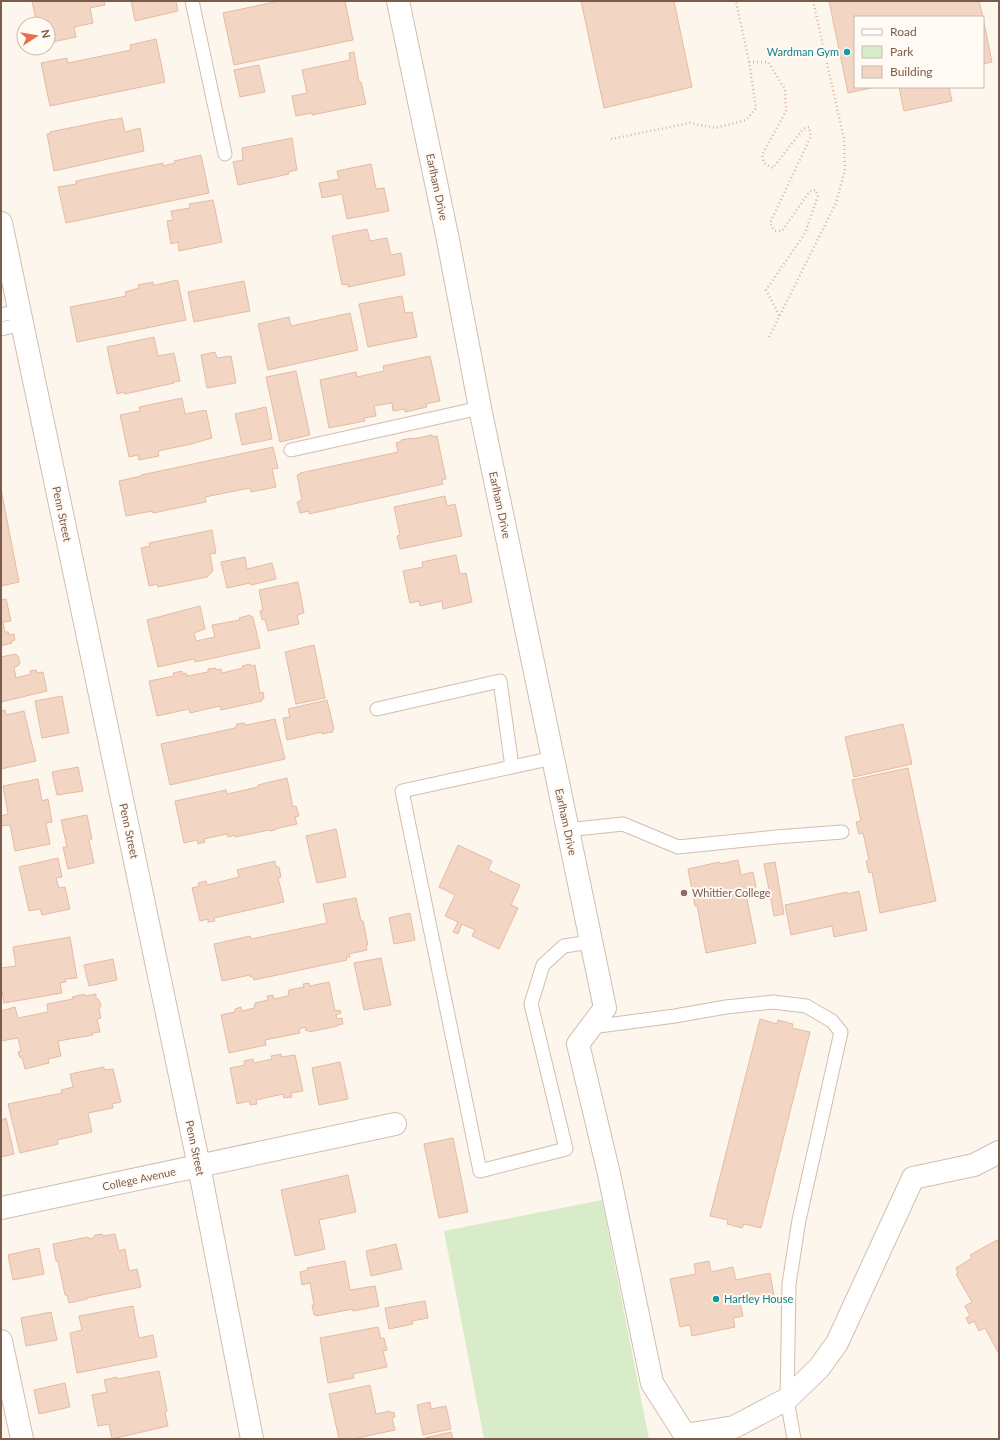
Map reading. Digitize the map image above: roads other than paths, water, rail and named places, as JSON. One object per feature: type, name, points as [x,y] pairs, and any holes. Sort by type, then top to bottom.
[{"type":"street","name":"Earlham Drive","points":[[398,1],[448,240],[480,408],[605,1008],[591,1026]]},
{"type":"street","name":"Penn Street","points":[[1,223],[14,317],[199,1166],[252,1439]]},
{"type":"street","points":[[591,1026],[578,1044],[610,1174],[652,1383],[686,1435],[714,1435],[734,1427],[787,1399],[819,1368],[837,1343],[913,1178],[974,1165],[999,1152]]},
{"type":"street","name":"College Avenue","points":[[1,1208],[395,1124]]},
{"type":"street","points":[[1,1341],[22,1439]]},
{"type":"lane","points":[[192,1],[225,154]]},
{"type":"lane","points":[[1,329],[14,317]]},
{"type":"lane","points":[[291,450],[480,408]]},
{"type":"lane","points":[[377,709],[500,681],[512,767]]},
{"type":"lane","points":[[552,758],[402,791],[480,1171],[566,1148],[531,1004],[543,965],[564,946],[591,942]]},
{"type":"lane","points":[[567,830],[623,824],[678,848],[776,837],[842,832]]},
{"type":"lane","points":[[591,1026],[773,1002],[806,1006],[832,1021],[841,1032],[799,1220],[789,1284],[787,1399],[794,1439]]},
{"type":"place","name":"Wardman Gym","points":[[847,52]]},
{"type":"place","name":"Whittier College","points":[[684,893]]},
{"type":"place","name":"Hartley House","points":[[716,1299]]}]
